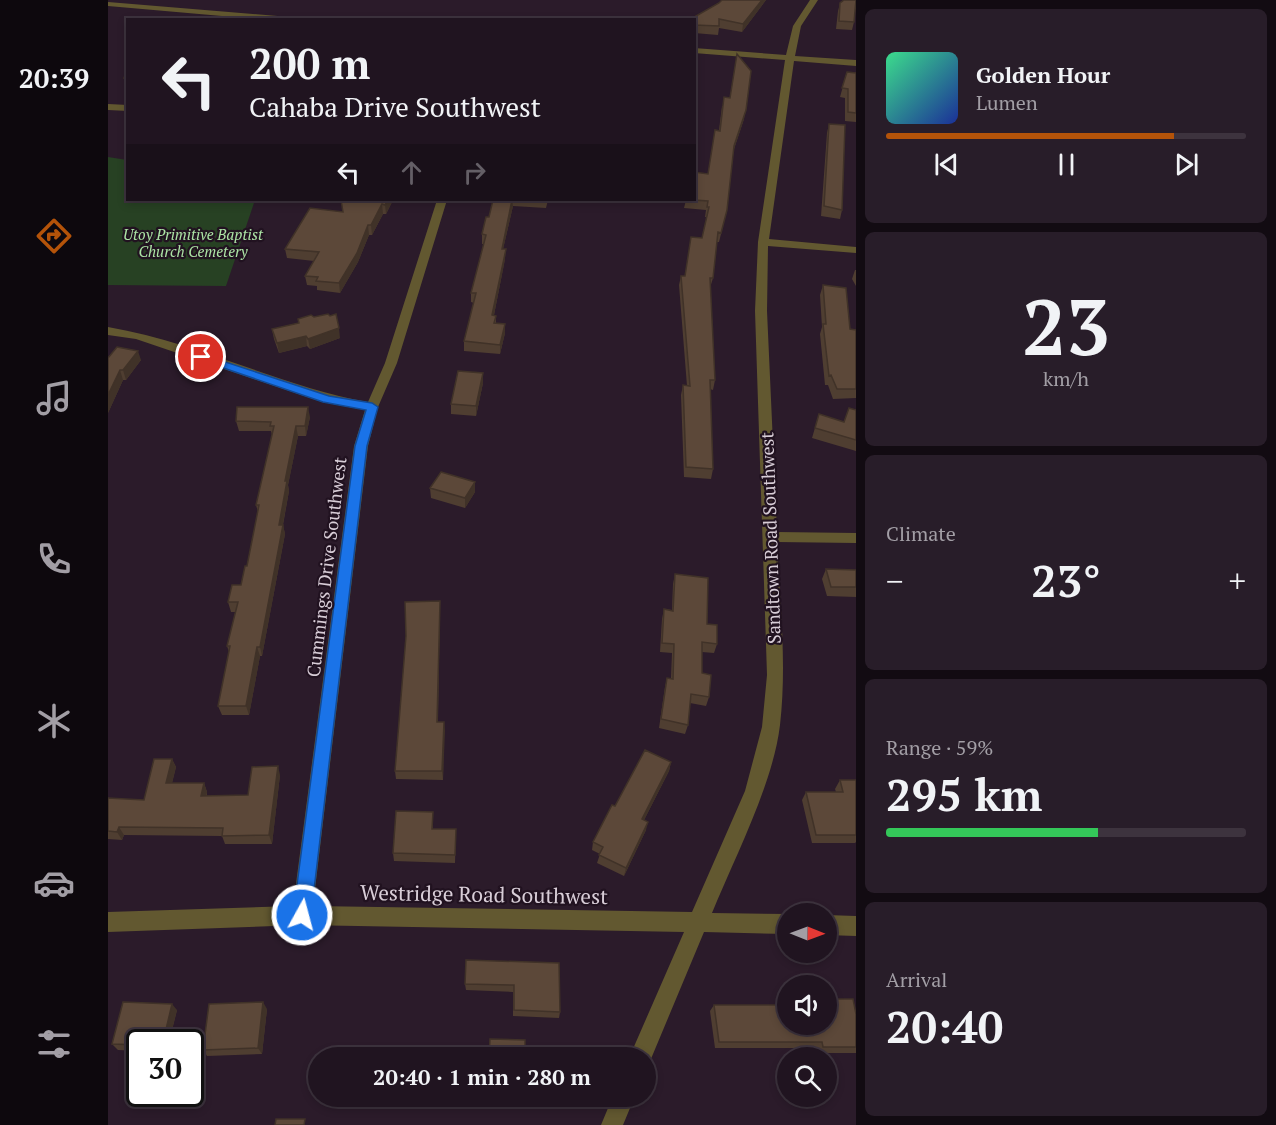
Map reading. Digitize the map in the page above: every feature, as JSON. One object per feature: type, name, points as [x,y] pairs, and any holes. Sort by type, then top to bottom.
[{"type":"street","name":"Sandtown Road Southwest","points":[[645,1047],[754,791],[771,727],[775,675],[761,311],[763,242],[790,58],[797,26],[814,0]]},
{"type":"street","points":[[108,4],[222,10],[285,18]]},
{"type":"street","points":[[696,50],[856,63]]},
{"type":"street","points":[[108,107],[126,108]]},
{"type":"street","name":"Cummings Drive Southwest","points":[[302,915],[361,446],[372,407],[391,363],[442,201]]},
{"type":"street","points":[[763,242],[856,250]]},
{"type":"street","points":[[108,331],[138,336],[327,399],[372,407]]},
{"type":"street","points":[[770,537],[856,538]]},
{"type":"street","name":"Westridge Road Southwest","points":[[108,922],[302,915],[777,924]]},
{"type":"street","points":[[837,925],[856,926]]},
{"type":"street","points":[[612,1125],[619,1107]]},
{"type":"green space","name":"Utoy Primitive Baptist Church Cemetery","points":[[108,157],[126,160],[126,201],[255,201],[226,286],[108,285]]},
{"type":"building","points":[[722,0],[762,0],[743,24],[719,19],[719,26],[696,25],[696,18],[693,18]]},
{"type":"building","points":[[844,0],[856,0],[854,22],[839,21],[840,3]]},
{"type":"building","points":[[737,54],[751,71],[746,110],[734,146],[727,210],[721,233],[718,232],[713,278],[710,278],[715,380],[710,380],[713,469],[686,467],[683,385],[690,386],[681,276],[685,276],[691,237],[702,238],[709,207],[707,207],[708,201],[696,200],[696,172],[708,174],[715,130],[720,131],[724,97],[730,98]]},
{"type":"building","points":[[847,72],[856,73],[856,113],[848,112],[848,89],[842,88]]},
{"type":"building","points":[[829,124],[845,125],[842,210],[824,206]]},
{"type":"building","points":[[341,201],[387,201],[385,205],[382,204],[371,225],[368,225],[357,253],[339,283],[316,281],[318,277],[305,276],[319,252],[285,249],[310,208],[343,212]]},
{"type":"building","points":[[493,201],[512,201],[502,249],[506,249],[492,315],[496,316],[494,323],[505,324],[500,345],[464,341],[476,293],[471,293],[486,235],[482,234],[486,217],[489,217]]},
{"type":"building","points":[[823,285],[846,288],[850,329],[856,330],[856,389],[837,389],[831,375],[829,376],[823,324],[826,324]]},
{"type":"building","points":[[328,314],[330,316],[336,314],[339,328],[308,339],[306,336],[277,343],[272,329],[299,323],[298,319],[311,315],[314,317]]},
{"type":"building","points":[[117,347],[138,351],[123,370],[120,370],[108,395],[108,358]]},
{"type":"building","points":[[458,371],[483,373],[476,406],[451,404]]},
{"type":"building","points":[[237,407],[308,407],[305,426],[296,426],[279,525],[283,525],[260,647],[257,647],[246,706],[218,706],[230,646],[227,646],[238,602],[228,602],[232,585],[241,585],[245,566],[247,566],[259,505],[256,505],[274,426],[270,426],[271,422],[236,421]]},
{"type":"building","points":[[849,408],[856,410],[856,440],[815,428],[819,414],[844,422]]},
{"type":"building","points":[[441,472],[475,482],[465,498],[430,488]]},
{"type":"building","points":[[826,569],[856,570],[856,587],[831,587]]},
{"type":"building","points":[[675,574],[708,578],[707,624],[717,625],[717,644],[702,642],[702,673],[711,675],[709,697],[691,694],[688,725],[661,719],[667,678],[673,679],[674,644],[662,643],[664,609],[673,611]]},
{"type":"building","points":[[440,601],[437,722],[444,722],[442,771],[395,771],[406,636],[405,602]]},
{"type":"building","points":[[645,750],[671,762],[642,819],[648,822],[626,868],[599,855],[603,847],[593,842]]},
{"type":"building","points":[[154,759],[172,759],[166,783],[204,783],[201,796],[248,795],[252,767],[278,766],[269,835],[222,836],[223,828],[119,827],[117,832],[108,831],[108,798],[144,800]]},
{"type":"building","points":[[840,780],[856,780],[856,835],[816,835],[806,792],[843,792]]},
{"type":"building","points":[[396,811],[433,812],[432,829],[456,829],[455,855],[393,853]]},
{"type":"building","points":[[466,960],[559,963],[560,1012],[514,1010],[514,985],[465,984]]},
{"type":"building","points":[[837,999],[853,999],[856,1014],[856,1047],[823,1047],[822,1042],[719,1042],[714,1005],[777,1005],[777,1035],[837,1035]]},
{"type":"building","points":[[123,1002],[172,1004],[166,1029],[126,1029],[126,1044],[112,1044]]},
{"type":"building","points":[[263,1002],[258,1048],[204,1050],[209,1004]]},
{"type":"building","points":[[490,1039],[525,1040],[525,1047],[490,1047]]},
{"type":"building","points":[[276,1119],[305,1119],[304,1125],[275,1125]]},
{"type":"route","points":[[201,357],[327,399],[372,407],[361,446],[302,915]]}]
